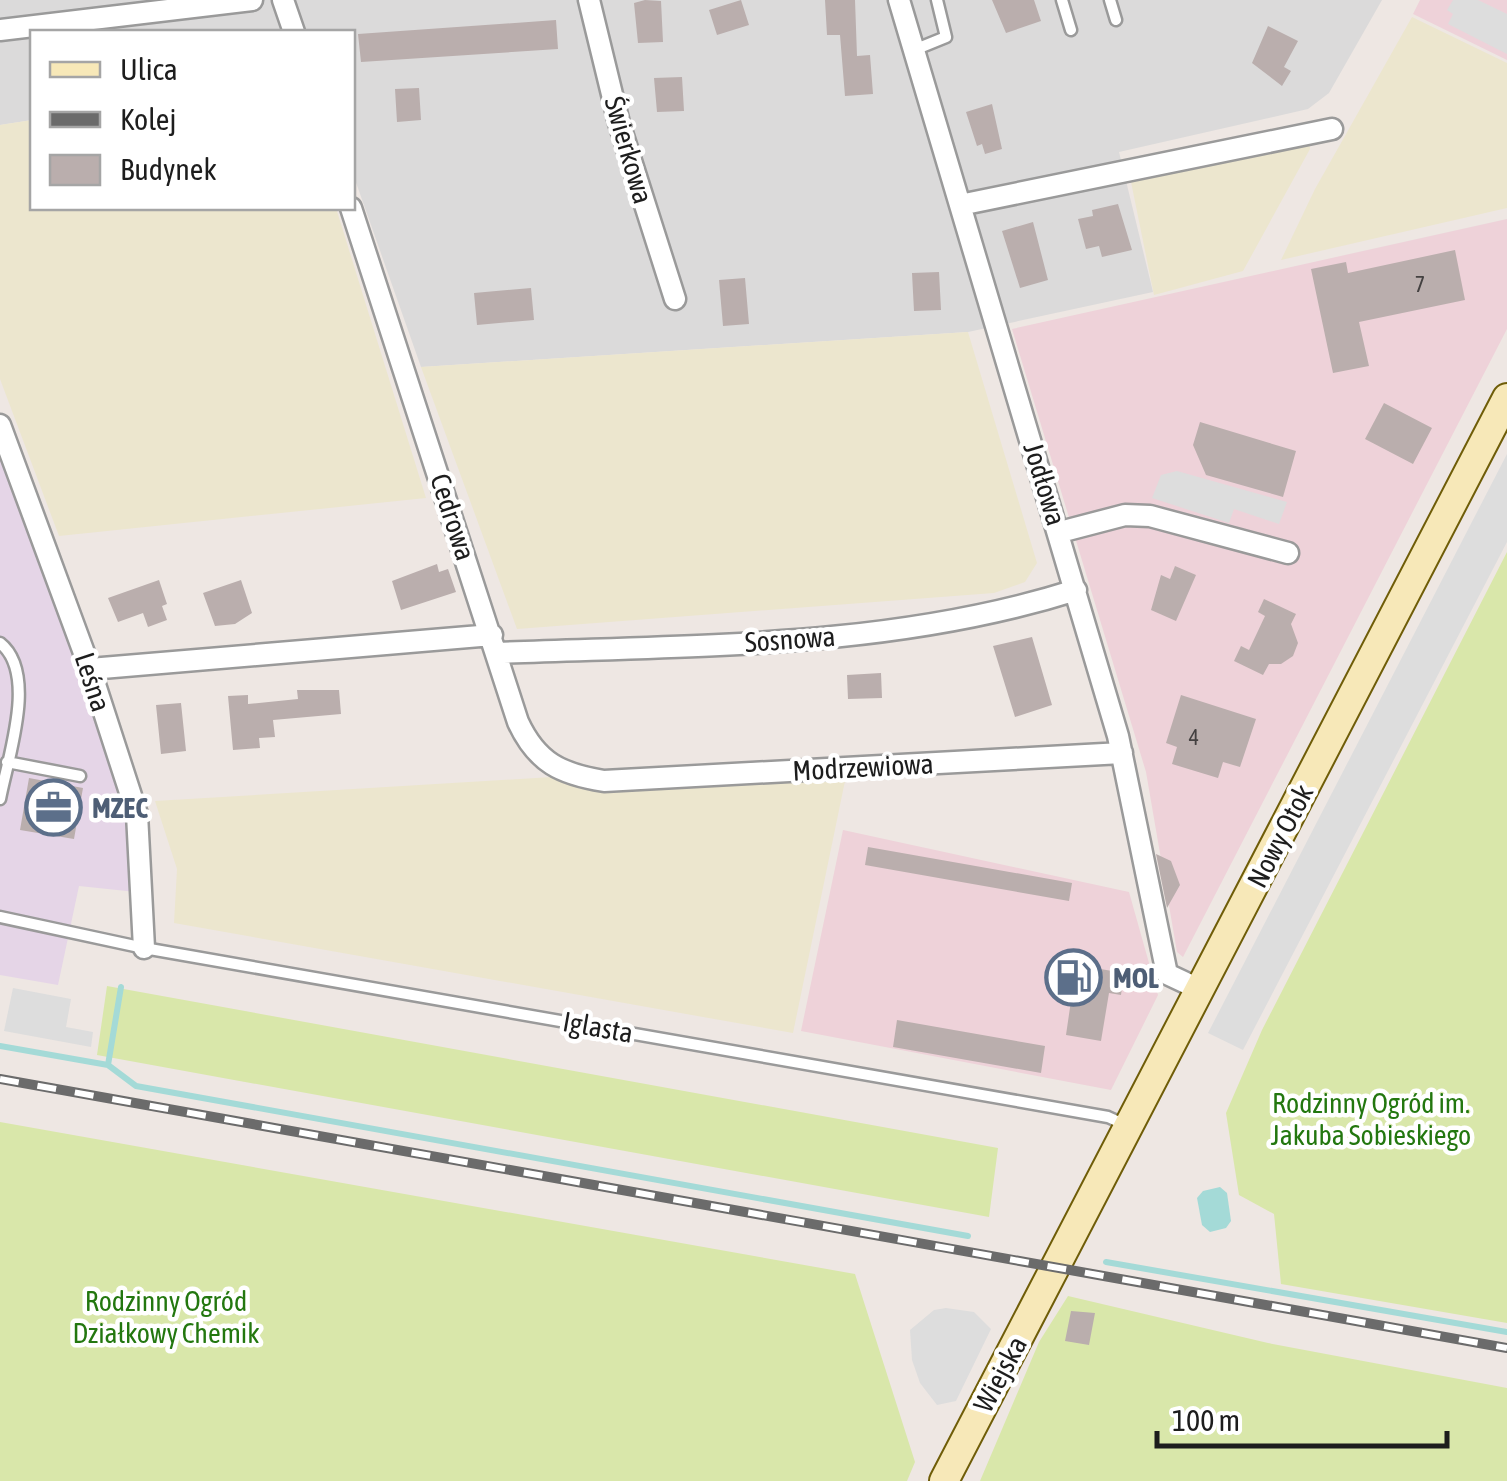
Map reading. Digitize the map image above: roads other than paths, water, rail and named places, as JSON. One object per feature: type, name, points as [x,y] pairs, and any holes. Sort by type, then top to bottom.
[{"type":"main road","name":"Nowy Otok","points":[[1056,1267],[1201,990],[1351,687],[1506,400]]},
{"type":"main road","name":"Wiejska","points":[[944,1481],[1056,1267]]},
{"type":"street","points":[[0,30],[252,0]]},
{"type":"street","points":[[283,0],[293,30]]},
{"type":"street","name":"Świerkowa","points":[[589,0],[618,122],[675,299]]},
{"type":"street","name":"Jodłowa","points":[[899,0],[1060,532],[1122,752],[1167,974],[1201,990]]},
{"type":"street","points":[[960,205],[1332,129]]},
{"type":"street","name":"Cedrowa","points":[[352,210],[518,722],[541,760],[570,775],[604,780]]},
{"type":"street","name":"Leśna","points":[[0,425],[90,669],[137,814],[144,948]]},
{"type":"street","points":[[1060,532],[1125,514],[1150,516],[1288,552]]},
{"type":"street","name":"Sosnowa","points":[[90,669],[495,644],[769,641],[934,626],[1076,590]]},
{"type":"street","name":"Modrzewiowa","points":[[604,780],[1122,752]]},
{"type":"lane","points":[[914,50],[946,37],[937,0]]},
{"type":"lane","points":[[1062,0],[1071,30]]},
{"type":"lane","points":[[1110,0],[1116,20]]},
{"type":"lane","points":[[0,643],[17,662],[21,684],[0,799]]},
{"type":"lane","points":[[7,762],[80,776]]},
{"type":"lane","name":"Iglasta","points":[[0,917],[67,928],[144,948],[1108,1117],[1129,1126]]},
{"type":"water","points":[[1220,1187],[1227,1193],[1231,1221],[1226,1228],[1210,1232],[1202,1225],[1197,1198],[1203,1191]]},
{"type":"waterway","points":[[108,1065],[121,987]]},
{"type":"waterway","points":[[0,1046],[108,1065],[136,1086],[968,1236]]},
{"type":"waterway","points":[[1106,1262],[1507,1332]]},
{"type":"railway","points":[[0,1079],[1507,1348]]},
{"type":"place","name":"MZEC","points":[[53,808]]},
{"type":"place","name":"MOL","points":[[1074,978]]},
{"type":"park label","name":"Rodzinny Ogród im. Jakuba Sobieskiego","points":[[1371,1119]]},
{"type":"park label","name":"Rodzinny Ogród Działkowy Chemik","points":[[166,1317]]}]
